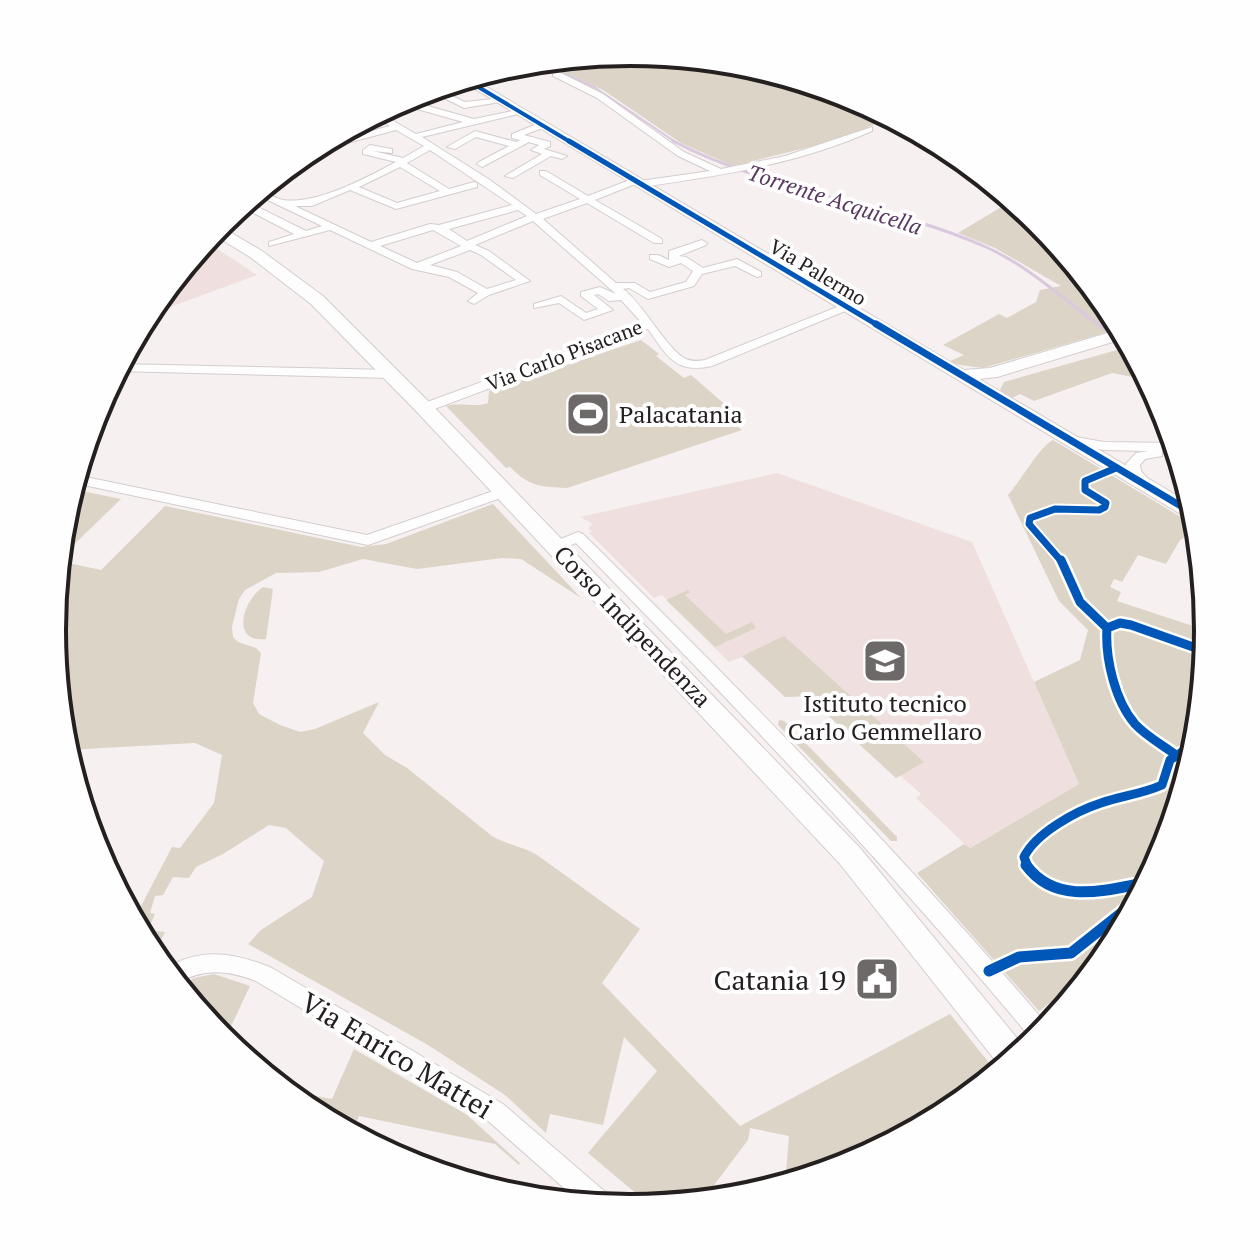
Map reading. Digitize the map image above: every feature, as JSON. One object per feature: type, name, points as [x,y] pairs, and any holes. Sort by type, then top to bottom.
[{"type":"main road","name":"Via Palermo","points":[[478,87],[1180,505]]},
{"type":"main road","name":"Corso Indipendenza","points":[[226,236],[290,278],[317,300],[753,750],[871,879],[1007,1050]]},
{"type":"main road","points":[[986,392],[1003,377],[1112,339]]},
{"type":"main road","points":[[962,377],[1115,343]]},
{"type":"main road","points":[[944,366],[971,371],[1000,368]]},
{"type":"street","points":[[556,74],[600,96],[681,154],[730,171]]},
{"type":"street","points":[[446,97],[458,104]]},
{"type":"street","points":[[445,110],[458,104],[502,101]]},
{"type":"street","points":[[421,107],[475,122]]},
{"type":"street","points":[[413,137],[519,111]]},
{"type":"street","name":"Via Carlo Pisacane","points":[[386,122],[537,217],[620,291],[650,324],[424,408]]},
{"type":"street","points":[[482,164],[517,145],[542,125]]},
{"type":"street","points":[[355,138],[397,127]]},
{"type":"street","points":[[508,127],[547,144],[536,150],[545,156]]},
{"type":"street","points":[[416,267],[537,217],[638,183],[730,171],[847,139],[869,129]]},
{"type":"street","points":[[488,138],[498,132]]},
{"type":"street","points":[[517,145],[475,134],[458,147],[475,145],[562,156]]},
{"type":"street","points":[[389,151],[373,147],[366,152],[402,162],[448,192]]},
{"type":"street","points":[[283,204],[291,201],[308,204],[351,187],[429,147]]},
{"type":"street","points":[[510,176],[545,156]]},
{"type":"street","points":[[493,158],[526,167]]},
{"type":"street","points":[[543,173],[658,241]]},
{"type":"street","points":[[351,187],[396,206],[474,185]]},
{"type":"street","points":[[269,197],[416,267],[469,281],[485,293]]},
{"type":"street","points":[[447,236],[443,227],[521,206]]},
{"type":"street","points":[[253,211],[304,234]]},
{"type":"street","points":[[264,225],[277,220]]},
{"type":"street","points":[[371,245],[434,226],[447,236],[485,253],[524,281],[485,293],[474,301]]},
{"type":"street","points":[[273,244],[329,227]]},
{"type":"street","points":[[698,272],[682,259],[672,256],[702,243]]},
{"type":"street","points":[[654,257],[669,264],[679,260]]},
{"type":"street","points":[[538,306],[561,299],[584,317],[607,310],[585,294],[600,290],[613,299],[631,285],[648,296],[690,284],[698,272],[737,262],[757,274]]},
{"type":"street","points":[[650,324],[684,365],[708,363],[846,307]]},
{"type":"street","points":[[335,373],[365,363],[373,355]]},
{"type":"street","points":[[131,368],[391,374]]},
{"type":"street","points":[[1066,438],[1096,446],[1164,450]]},
{"type":"street","points":[[1103,460],[1139,452],[1164,451]]},
{"type":"street","points":[[1146,485],[1133,468],[1138,457],[1165,452]]},
{"type":"street","points":[[86,481],[368,540],[504,492]]},
{"type":"street","points":[[556,546],[578,537],[750,709],[896,866],[1033,1025]]},
{"type":"street","points":[[871,879],[896,866]]},
{"type":"street","name":"Via Enrico Mattei","points":[[181,970],[214,961],[242,965],[263,974],[495,1112],[587,1192]]},
{"type":"shaded area","points":[[630,66],[704,71],[776,85],[877,123],[841,139],[733,166],[681,143],[603,90],[561,70]]},
{"type":"shaded area","points":[[1002,206],[1054,258],[1108,332],[983,368],[946,363],[964,355],[943,345],[999,314],[1007,318],[1036,302],[1040,290],[1061,286],[995,248],[958,233]]},
{"type":"shaded area","points":[[215,248],[257,275],[168,308]]},
{"type":"shaded area","name":"Palacatania","points":[[641,340],[684,378],[691,375],[728,407],[718,411],[742,430],[567,488],[549,487],[529,482],[510,467],[506,468],[446,406],[488,403],[489,391]]},
{"type":"shaded area","points":[[1119,349],[1134,377],[1112,373],[1034,401],[1020,394],[1010,399],[1000,390],[1004,382]]},
{"type":"shaded area","points":[[1053,440],[1183,518],[1186,536],[1180,540],[1166,564],[1138,555],[1122,582],[1114,579],[1110,587],[1121,592],[1117,601],[1194,626],[1194,630],[1193,667],[1183,740],[1175,776],[1151,846],[1099,943],[1058,997],[1039,1011],[917,873],[964,844],[970,848],[1079,784],[1034,682],[1080,660],[1088,630],[1059,601],[1008,495]]},
{"type":"shaded area","name":"Istituto tecnico Carlo Gemmellaro","points":[[777,473],[972,542],[1079,784],[969,848],[916,798],[921,794],[901,776],[896,778],[807,696],[785,697],[742,657],[729,662],[662,595],[654,598],[589,533],[592,532],[588,528],[593,524],[580,517]]},
{"type":"shaded area","points":[[83,491],[121,499],[73,546]]},
{"type":"shaded area","points":[[493,504],[581,598],[521,559],[502,558],[417,569],[363,559],[319,572],[276,573],[245,590],[239,599],[232,627],[233,637],[238,642],[261,653],[253,703],[259,714],[300,732],[315,729],[379,702],[363,733],[385,755],[407,768],[492,836],[537,855],[640,929],[602,983],[740,1126],[950,1014],[990,1064],[912,1118],[879,1136],[811,1164],[786,1172],[789,1136],[750,1128],[748,1140],[712,1188],[637,1194],[588,1153],[657,1071],[624,1037],[603,1125],[550,1114],[546,1133],[505,1095],[428,1045],[248,944],[261,930],[312,897],[324,861],[286,828],[269,825],[196,867],[189,878],[173,877],[163,895],[155,896],[150,913],[155,914],[150,925],[140,908],[172,847],[180,848],[214,803],[222,755],[195,743],[79,749],[67,667],[70,563],[101,570],[165,506],[361,547],[386,544]]},
{"type":"shaded area","points":[[263,587],[273,589],[266,639],[255,638],[244,628],[250,601]]},
{"type":"shaded area","points":[[688,590],[690,592],[685,595],[726,634],[752,622],[756,628],[715,647],[666,600]]},
{"type":"shaded area","points":[[784,636],[924,762],[896,778],[807,696],[785,697],[742,656]]},
{"type":"shaded area","points":[[779,720],[784,721],[897,837],[897,841],[891,841],[778,725]]},
{"type":"shaded area","points":[[153,931],[165,932],[159,939]]},
{"type":"shaded area","points":[[214,974],[250,986],[230,1028],[190,981]]},
{"type":"shaded area","points":[[354,1049],[467,1115],[520,1163],[495,1144],[359,1116],[356,1123],[312,1095],[332,1099]]},
{"type":"waterway","name":"Torrente Acquicella","points":[[558,71],[594,87],[676,143]]},
{"type":"waterway","name":"Torrente Acquicella","points":[[676,143],[750,173],[909,219],[986,247],[1036,277],[1107,330]]},
{"type":"cycle path","points":[[478,87],[1180,505]]},
{"type":"cycle path","points":[[1107,628],[1080,602],[1060,559],[1029,524],[1030,518],[1055,509],[1099,510],[1105,507],[1106,503],[1085,490],[1085,481],[1116,468]]},
{"type":"cycle path","points":[[1176,755],[1129,716],[1118,693],[1110,664],[1107,628],[1120,623],[1131,625],[1194,647]]},
{"type":"cycle path","points":[[1133,885],[1094,892],[1067,892],[1039,879],[1027,867],[1024,857],[1044,835],[1090,807],[1162,785],[1170,760],[1180,753]]},
{"type":"cycle path","points":[[989,971],[1019,957],[1071,953],[1112,922]]},
{"type":"place","name":"Palacatania","points":[[588,414]]},
{"type":"place","name":"Istituto tecnico Carlo Gemmellaro","points":[[885,661]]},
{"type":"place","name":"Catania 19","points":[[877,979]]}]
